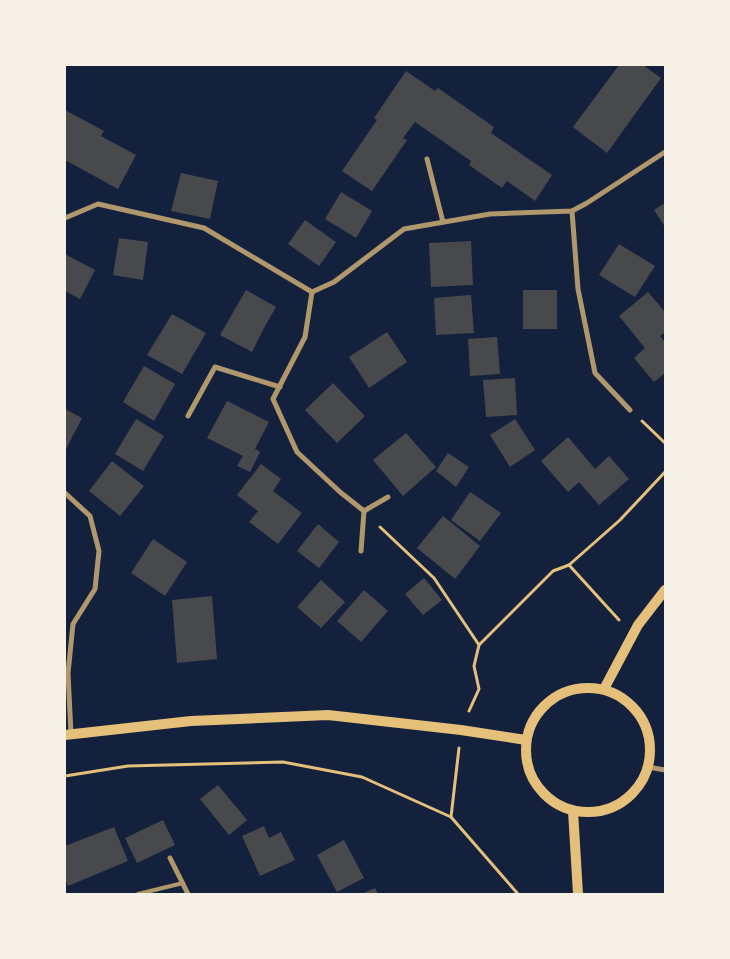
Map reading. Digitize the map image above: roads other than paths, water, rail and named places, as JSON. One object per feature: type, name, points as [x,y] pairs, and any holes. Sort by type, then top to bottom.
[{"type":"main road","points":[[604,689],[638,625],[665,590]]},
{"type":"main road","points":[[583,687],[604,689],[622,697],[636,710],[646,728],[651,747],[648,767],[640,784],[628,799],[611,809],[592,813],[573,811],[555,804],[541,792],[531,776],[526,758],[526,740],[533,720],[546,704],[563,692],[583,687]]},
{"type":"main road","points":[[68,735],[191,721],[328,715],[461,730],[526,740]]},
{"type":"main road","points":[[573,811],[578,894]]},
{"type":"street","points":[[312,292],[334,282],[404,229],[490,214],[572,211],[665,152]]},
{"type":"street","points":[[427,159],[443,222]]},
{"type":"street","points":[[65,218],[98,204],[204,228],[312,292]]},
{"type":"street","points":[[572,211],[578,289],[595,373],[630,410]]},
{"type":"street","points":[[312,292],[305,338],[273,399],[297,452],[340,492],[364,511]]},
{"type":"street","points":[[188,416],[215,367],[280,387]]},
{"type":"street","points":[[65,493],[90,516],[100,551],[95,589],[73,624],[68,673],[68,735]]},
{"type":"street","points":[[364,511],[388,497]]},
{"type":"street","points":[[361,551],[364,511]]},
{"type":"street","points":[[648,767],[665,770]]},
{"type":"street","points":[[170,858],[188,894]]},
{"type":"lane","points":[[138,894],[183,883]]}]
